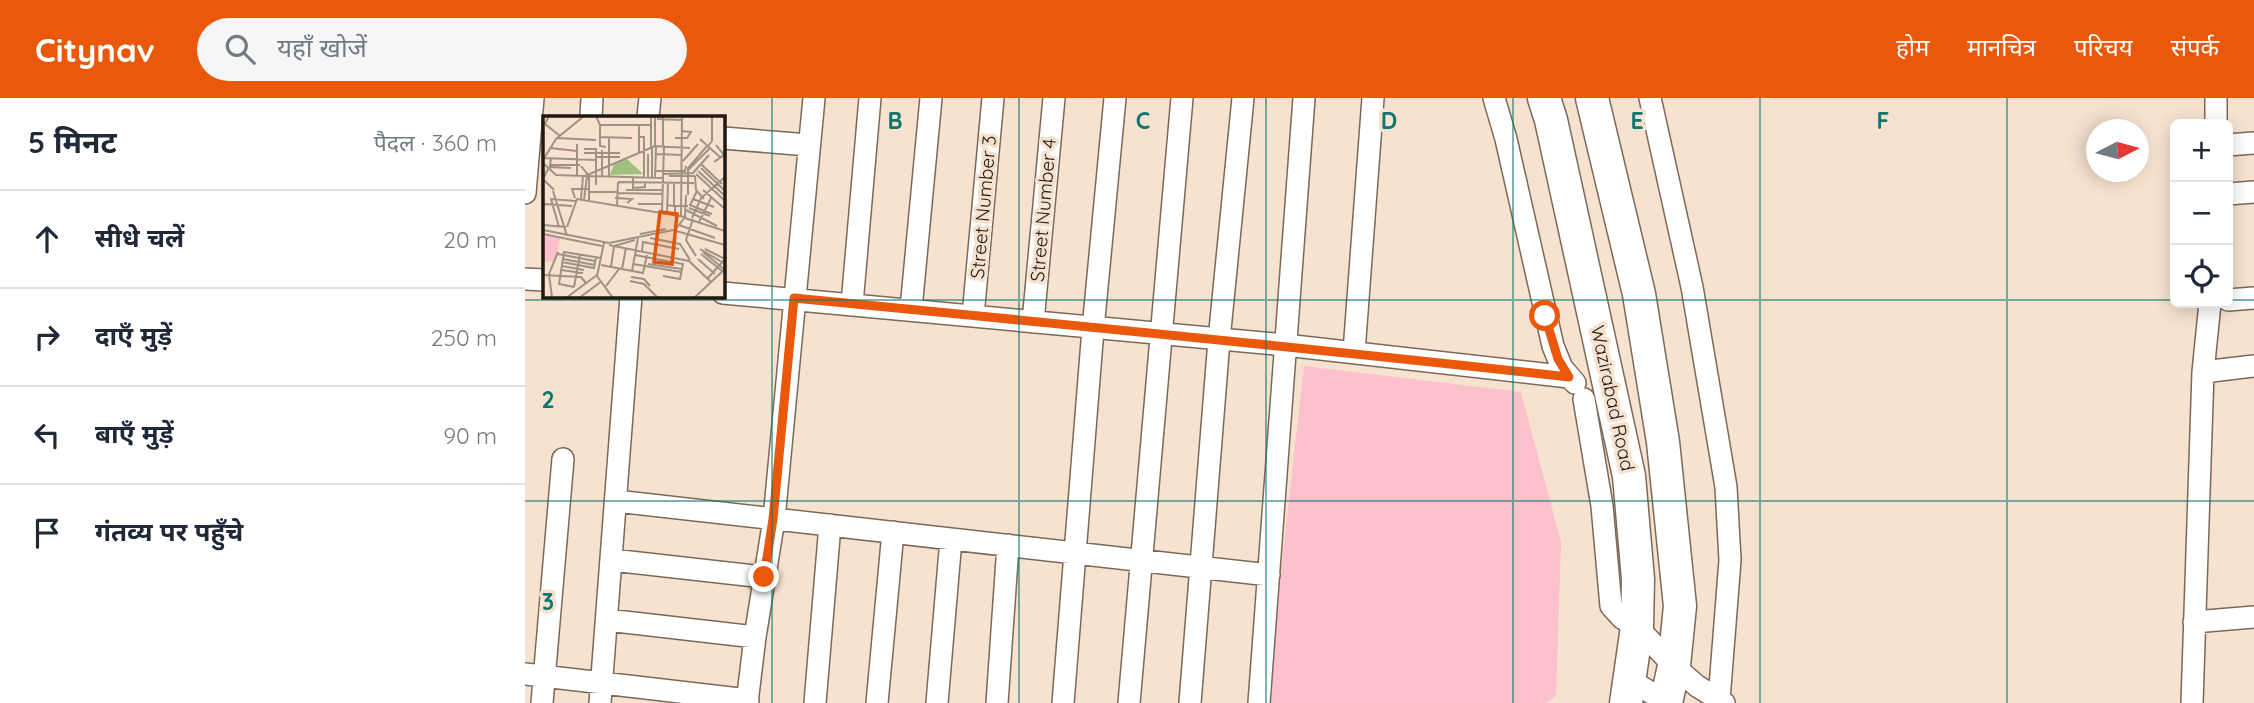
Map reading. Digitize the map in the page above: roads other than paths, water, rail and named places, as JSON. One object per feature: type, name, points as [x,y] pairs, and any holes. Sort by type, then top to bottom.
[{"type":"highway","name":"Wazirabad Road","points":[[1543,98],[1551,120],[1631,489],[1639,579],[1637,626],[1628,692]]},
{"type":"highway","name":"Wazirabad Road","points":[[1592,98],[1639,294],[1660,426],[1680,606],[1667,703]]},
{"type":"highway","points":[[1617,420],[1660,426]]},
{"type":"street","points":[[525,193],[533,98]]},
{"type":"street","points":[[591,116],[592,98]]},
{"type":"street","points":[[648,116],[650,98]]},
{"type":"street","points":[[535,675],[601,692],[747,701],[773,519],[814,98]]},
{"type":"street","points":[[852,304],[870,98]]},
{"type":"street","points":[[912,309],[931,98]]},
{"type":"street","name":"Street Number 3","points":[[974,316],[993,98]]},
{"type":"street","name":"Street Number 4","points":[[1033,322],[1054,98]]},
{"type":"street","points":[[1063,703],[1093,329],[1115,98]]},
{"type":"street","points":[[1129,703],[1182,98]]},
{"type":"street","points":[[1190,703],[1219,340],[1243,98]]},
{"type":"street","points":[[1259,703],[1304,98]]},
{"type":"street","points":[[1354,352],[1373,98]]},
{"type":"street","points":[[1494,98],[1506,139],[1553,346],[1584,399],[1602,506],[1611,606],[1622,618],[1637,626],[1674,666],[1697,686],[1722,702],[1730,560],[1726,486],[1692,287],[1650,98]]},
{"type":"street","points":[[2216,98],[2216,119]]},
{"type":"street","points":[[725,138],[809,145]]},
{"type":"street","points":[[2233,145],[2254,143]]},
{"type":"street","points":[[2233,194],[2254,192]]},
{"type":"street","points":[[525,279],[543,280]]},
{"type":"street","points":[[725,293],[1285,345],[1569,377]]},
{"type":"street","points":[[601,692],[631,298]]},
{"type":"street","points":[[2233,300],[2254,298]]},
{"type":"street","points":[[2192,703],[2203,372],[2209,308]]},
{"type":"street","points":[[2203,372],[2254,366]]},
{"type":"street","points":[[1584,399],[1617,420]]},
{"type":"street","points":[[542,703],[535,675],[563,459]]},
{"type":"street","points":[[617,501],[1269,575]]},
{"type":"street","points":[[815,703],[830,525]]},
{"type":"street","points":[[877,703],[893,532]]},
{"type":"street","points":[[937,703],[951,539]]},
{"type":"street","points":[[997,703],[1008,545]]},
{"type":"street","points":[[612,560],[764,577]]},
{"type":"street","points":[[2195,622],[2254,617]]},
{"type":"street","points":[[607,620],[755,637]]},
{"type":"street","points":[[1628,692],[1667,703]]}]
